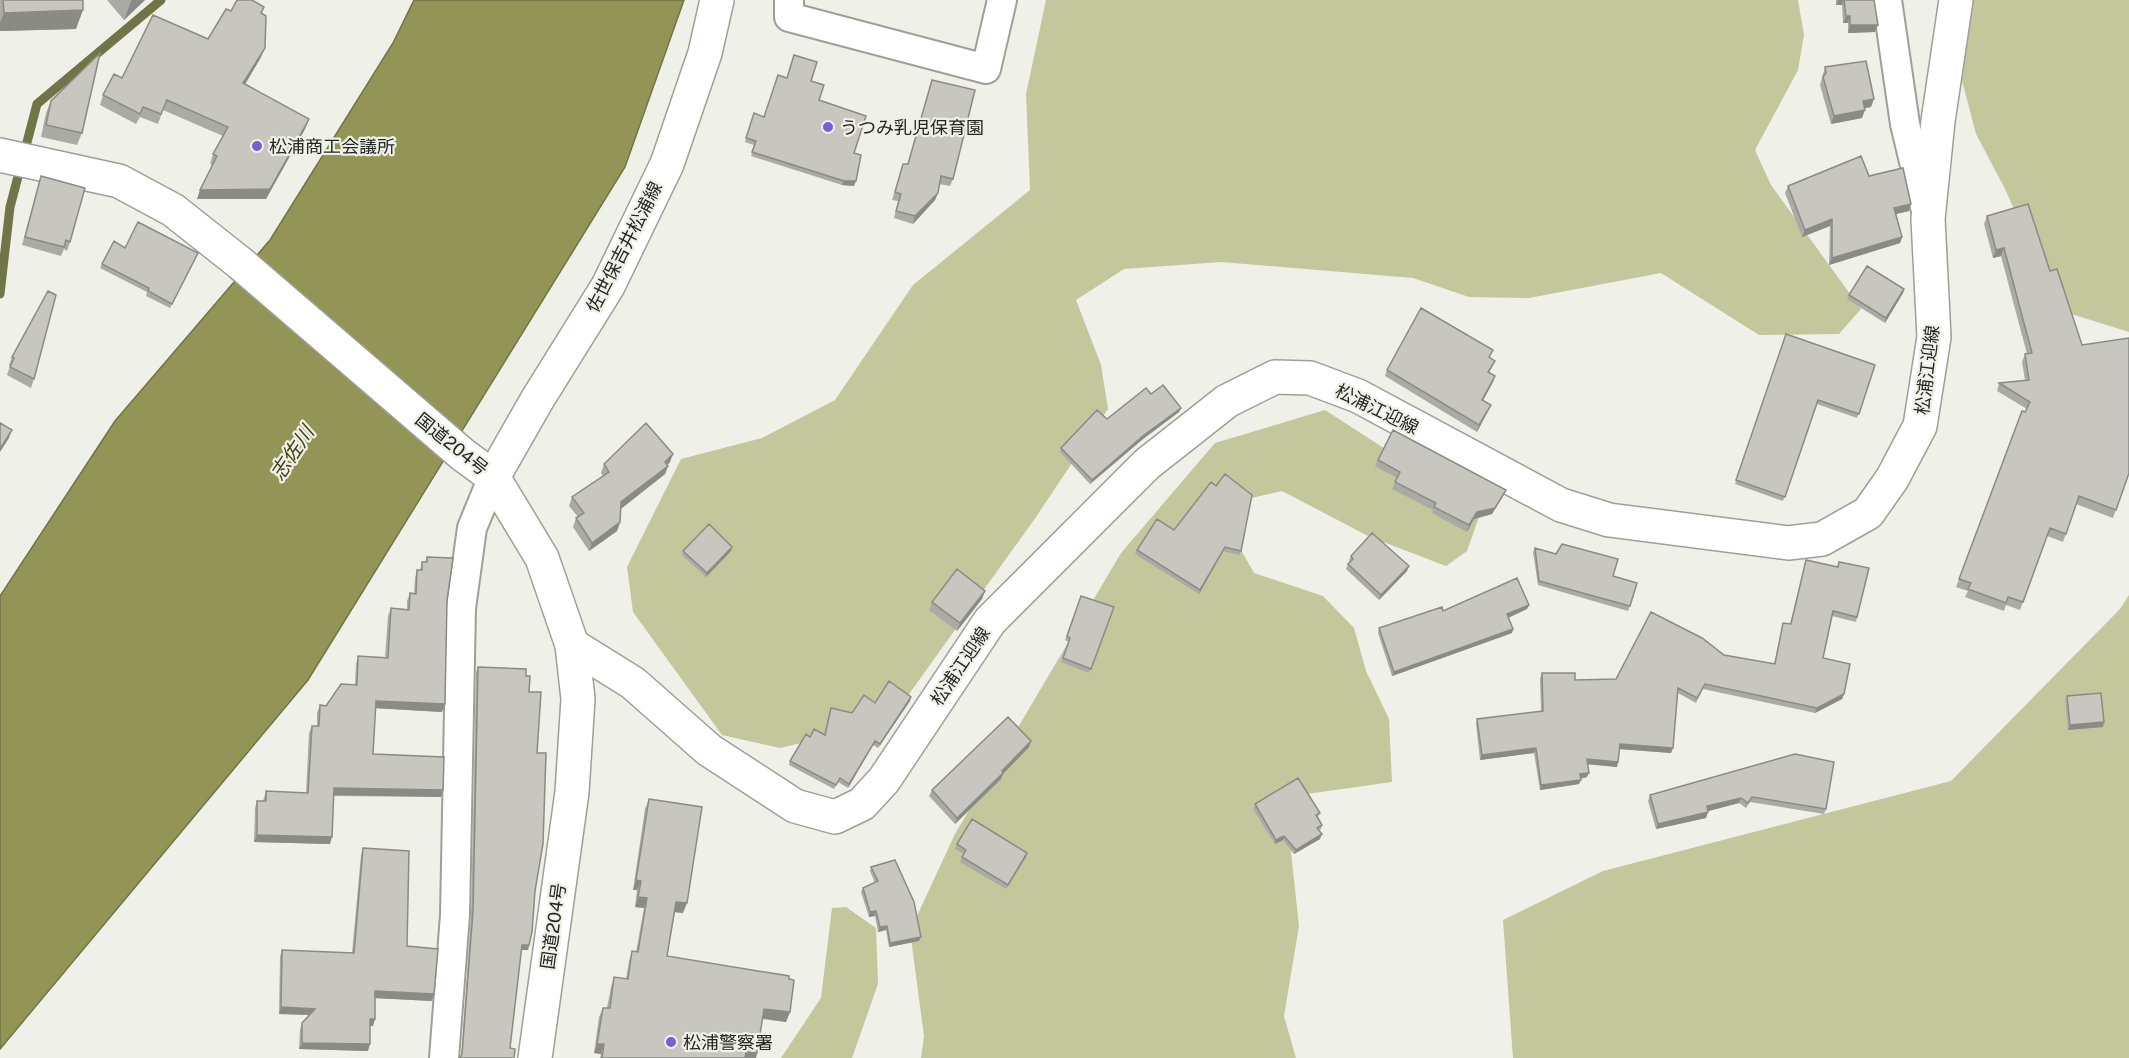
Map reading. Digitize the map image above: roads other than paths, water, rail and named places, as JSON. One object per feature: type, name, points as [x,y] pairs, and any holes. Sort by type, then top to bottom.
[{"type":"main road","name":"佐世保吉井松浦線","points":[[494,477],[537,400],[608,286],[667,164],[705,52],[717,0]]},
{"type":"main road","name":"松浦江迎線","points":[[572,645],[633,683],[708,750],[795,806],[835,817],[862,804],[885,780],[990,621],[1147,464],[1227,401],[1275,377],[1310,378],[1358,396],[1560,505],[1609,520],[1788,543],[1822,539],[1868,513],[1892,479],[1920,426],[1934,337],[1928,219],[1940,110],[1956,0]]},
{"type":"main road","name":"国道204号","points":[[0,155],[119,181],[173,210],[240,263],[462,454],[494,477],[542,558],[572,645],[578,699],[572,792],[535,1058]]},
{"type":"street","points":[[789,0],[789,17],[986,69],[1002,0]]},
{"type":"street","points":[[1887,0],[1886,7],[1905,123],[1928,219]]},
{"type":"street","points":[[444,1058],[454,915],[461,608],[472,528],[494,477]]},
{"type":"water","name":"志佐川","points":[[414,0],[684,0],[625,167],[308,680],[0,1049],[0,596],[115,421],[270,240],[393,43]]},
{"type":"waterway","points":[[0,294],[10,207],[37,104],[161,0]]},
{"type":"place","name":"うつみ乳児保育園","points":[[828,127]]},
{"type":"place","name":"松浦商工会議所","points":[[257,146]]},
{"type":"place","name":"松浦警察署","points":[[671,1042]]}]
